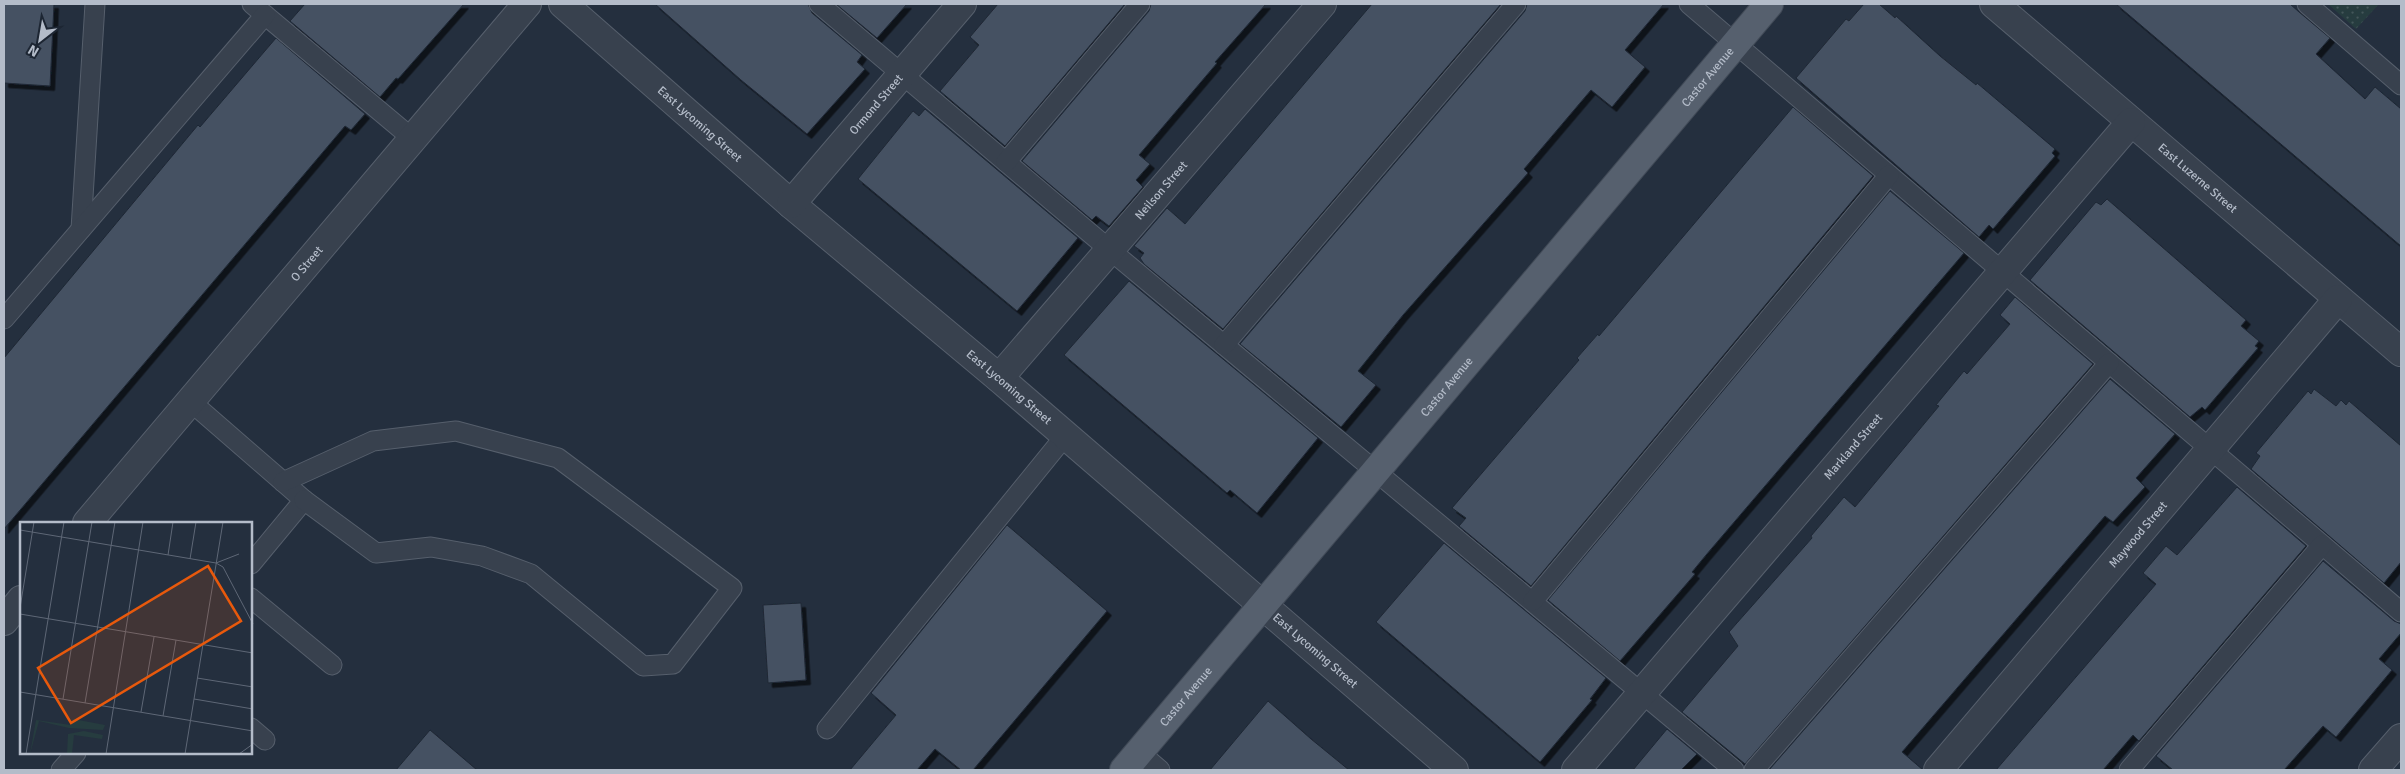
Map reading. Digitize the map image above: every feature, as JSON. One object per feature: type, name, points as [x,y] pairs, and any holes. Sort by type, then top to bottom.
[{"type":"main road","name":"Castor Avenue","points":[[1132,761],[1769,4]]},
{"type":"street","name":"O Street","points":[[88,522],[527,4]]},
{"type":"street","name":"East Lycoming Street","points":[[563,4],[792,204],[999,378],[1454,770]]},
{"type":"street","name":"Ormond Street","points":[[792,204],[962,4]]},
{"type":"street","name":"Neilson Street","points":[[999,378],[1322,4]]},
{"type":"street","name":"East Luzerne Street","points":[[1994,4],[2401,352]]},
{"type":"street","name":"Markland Street","points":[[1576,770],[2131,122]]},
{"type":"street","name":"Maywood Street","points":[[1938,770],[2338,299]]},
{"type":"street","points":[[4,621],[20,601]]},
{"type":"street","points":[[2373,770],[2401,738]]},
{"type":"lane","points":[[81,229],[95,4]]},
{"type":"lane","points":[[819,4],[1110,250],[1643,692],[1734,770]]},
{"type":"lane","points":[[1006,162],[1140,4]]},
{"type":"lane","points":[[1224,345],[1516,4]]},
{"type":"lane","points":[[1689,4],[2401,612]]},
{"type":"lane","points":[[2307,4],[2401,85]]},
{"type":"lane","points":[[4,319],[81,229],[258,9],[413,139]]},
{"type":"lane","points":[[1533,601],[1889,174]]},
{"type":"lane","points":[[1754,770],[2109,363]]},
{"type":"lane","points":[[190,401],[283,482],[304,500],[376,553],[431,547],[482,556],[531,574],[643,666],[673,664],[732,588],[558,458],[456,431],[373,441],[283,482]]},
{"type":"lane","points":[[827,729],[1065,436]]},
{"type":"lane","points":[[252,563],[304,500]]},
{"type":"lane","points":[[2129,770],[2322,545]]},
{"type":"lane","points":[[252,599],[332,665]]},
{"type":"lane","points":[[61,770],[75,754]]},
{"type":"lane","points":[[1132,761],[1160,770]]},
{"type":"green space","points":[[2328,4],[2379,4],[2356,29]]},
{"type":"building","points":[[4,4],[54,4],[50,86],[4,83]]},
{"type":"building","points":[[305,4],[464,4],[380,97],[290,21]]},
{"type":"building","points":[[655,4],[808,4],[812,13],[862,55],[857,62],[865,69],[807,134],[741,80]]},
{"type":"building","points":[[836,4],[907,4],[877,38]]},
{"type":"building","points":[[998,4],[1125,4],[1005,146],[940,91],[979,45],[970,37]]},
{"type":"building","points":[[1151,4],[1266,4],[1215,62],[1217,63],[1139,155],[1150,164],[1136,180],[1143,187],[1109,226],[1096,216],[1092,220],[1022,161],[1149,11]]},
{"type":"building","points":[[1372,4],[1501,4],[1223,329],[1144,264],[1140,258],[1144,253],[1134,246],[1167,208],[1185,224]]},
{"type":"building","points":[[1527,4],[1664,4],[1625,50],[1645,67],[1612,107],[1591,90],[1524,169],[1528,173],[1403,315],[1358,371],[1376,385],[1341,427],[1240,344],[1525,11]]},
{"type":"building","points":[[1864,4],[1879,4],[1895,18],[1896,16],[1940,56],[1976,85],[1977,83],[2055,149],[2052,153],[2055,156],[1993,229],[1989,225],[1979,237],[1796,78],[1846,19],[1849,21]]},
{"type":"building","points":[[2116,4],[2290,4],[2330,38],[2316,54],[2365,99],[2375,87],[2401,109],[2401,246]]},
{"type":"building","points":[[276,38],[365,114],[351,130],[345,126],[4,529],[4,358],[198,125],[200,127]]},
{"type":"building","points":[[1793,107],[1873,176],[1531,586],[1459,526],[1466,518],[1452,508],[1579,360],[1577,358],[1598,334],[1599,336]]},
{"type":"building","points":[[925,109],[1078,238],[1017,311],[858,179],[913,111],[919,116]]},
{"type":"building","points":[[1890,191],[1964,253],[1706,555],[1692,572],[1695,574],[1620,661],[1548,600]]},
{"type":"building","points":[[2107,199],[2246,320],[2241,326],[2259,341],[2255,346],[2258,348],[2205,410],[2202,407],[2190,417],[2030,280],[2096,202],[2101,205]]},
{"type":"building","points":[[1129,281],[1318,438],[1257,513],[1230,490],[1227,493],[1064,355]]},
{"type":"building","points":[[2015,297],[2093,364],[1745,764],[1682,712],[1738,646],[1729,632],[1812,538],[1811,536],[1844,497],[1855,507],[1939,406],[1936,405],[1964,371],[1967,374],[2010,324],[2000,315]]},
{"type":"building","points":[[2110,379],[2175,434],[2136,478],[2145,487],[2113,522],[2105,516],[1902,752],[1923,770],[1769,770]]},
{"type":"building","points":[[2314,389],[2336,406],[2341,400],[2346,405],[2349,401],[2401,446],[2401,562],[2384,583],[2251,469],[2260,456],[2256,453],[2308,391],[2311,394]]},
{"type":"building","points":[[2237,487],[2306,546],[2139,741],[2133,735],[2103,770],[1996,770],[2156,584],[2143,573],[2166,546],[2177,555]]},
{"type":"building","points":[[1007,525],[1107,611],[973,770],[961,770],[935,749],[917,770],[850,770],[896,715],[871,693]]},
{"type":"building","points":[[1444,543],[1606,678],[1590,699],[1592,700],[1540,762],[1376,622]]},
{"type":"building","points":[[2323,561],[2394,621],[2401,624],[2401,633],[2379,659],[2392,670],[2336,737],[2323,726],[2284,770],[2173,770],[2156,756]]},
{"type":"building","points":[[801,603],[806,680],[768,683],[763,605]]},
{"type":"building","points":[[1268,701],[1311,739],[1349,770],[1210,770]]},
{"type":"building","points":[[1667,729],[1697,754],[1681,770],[1633,770]]},
{"type":"building","points":[[430,730],[477,770],[396,770]]}]
